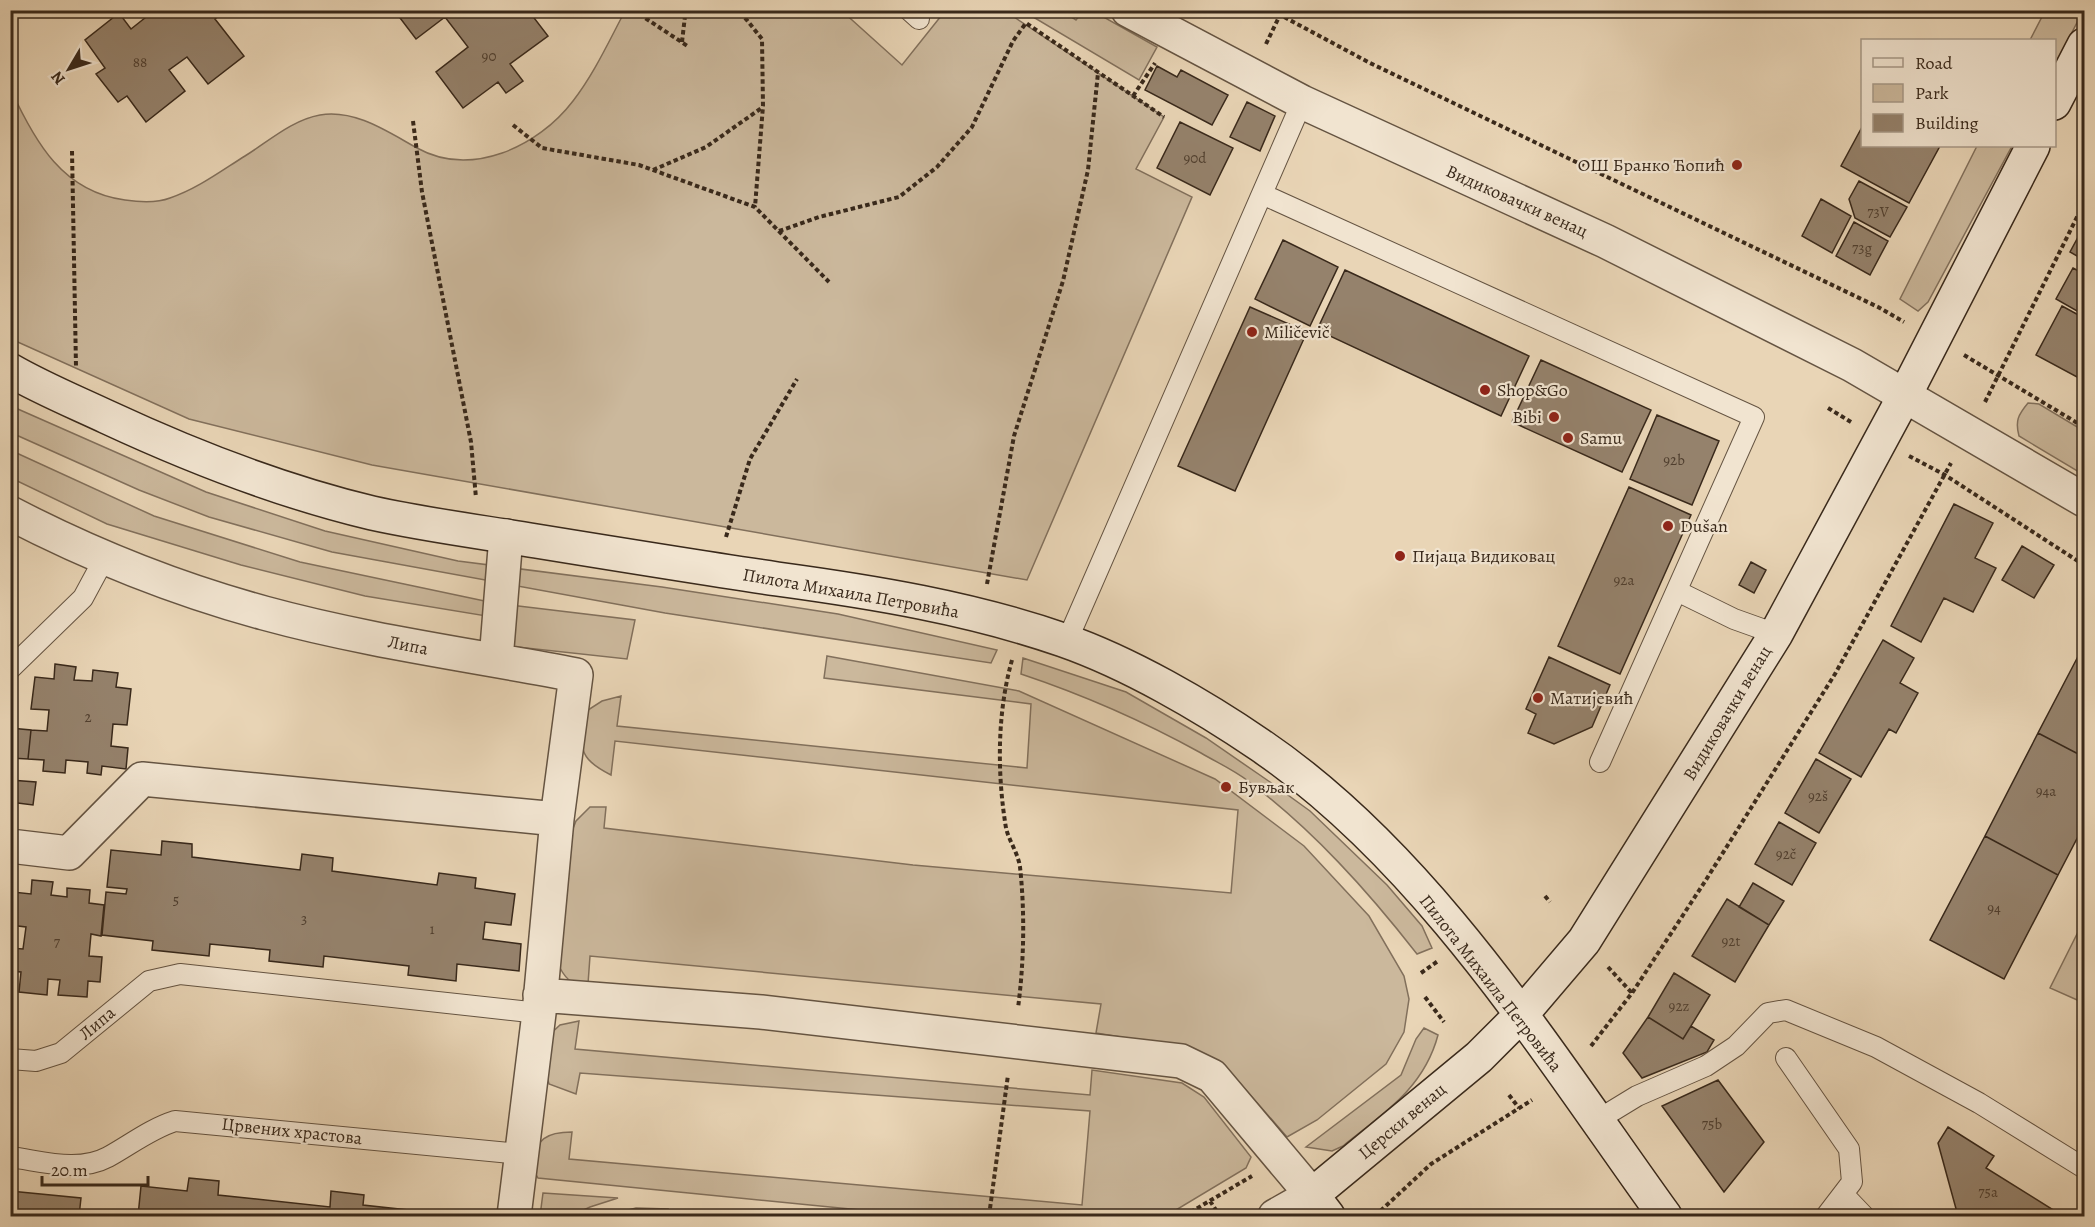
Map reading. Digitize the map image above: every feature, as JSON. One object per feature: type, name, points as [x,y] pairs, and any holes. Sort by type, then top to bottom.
[{"type":"street","name":"Видиковачки венац","points":[[1128,10],[1302,102],[1605,241],[1906,393],[2085,500]]},
{"type":"street","points":[[2056,101],[2085,45]]},
{"type":"street","name":"Видиковачки венац","points":[[1521,1015],[1584,941],[1776,634],[1906,393],[2031,147]]},
{"type":"street","name":"Пилота Михаила Петровића","points":[[10,370],[193,457],[275,486],[375,513],[492,534],[849,589],[981,617],[1067,641],[1174,692],[1260,745],[1314,787],[1375,842],[1441,913],[1521,1015],[1665,1216]]},
{"type":"street","name":"Липа","points":[[10,513],[104,559],[262,613],[422,648],[576,675],[557,819],[540,1004],[520,1154]]},
{"type":"street","points":[[492,534],[496,660]]},
{"type":"street","points":[[10,846],[69,853],[142,779],[557,819]]},
{"type":"street","points":[[540,1004],[761,1012],[1181,1060],[1212,1076],[1320,1206]]},
{"type":"street","name":"Церски венац","points":[[1275,1216],[1320,1206],[1521,1015]]},
{"type":"street","points":[[514,1216],[520,1154]]},
{"type":"lane","points":[[1067,641],[1302,102]]},
{"type":"lane","points":[[1262,194],[1754,417],[1600,762]]},
{"type":"lane","points":[[10,669],[83,598],[104,559]]},
{"type":"lane","points":[[1677,591],[1734,619],[1776,634]]},
{"type":"lane","name":"Липа","points":[[10,1059],[36,1061],[61,1053],[149,981],[180,974],[540,1004]]},
{"type":"lane","points":[[1596,1121],[1637,1096],[1706,1066],[1736,1046],[1768,1013],[1786,1010],[1876,1047],[1979,1103],[2085,1168]]},
{"type":"lane","points":[[1786,1058],[1849,1149],[1852,1182],[1826,1216]]},
{"type":"lane","name":"Црвених храстова","points":[[10,1156],[71,1165],[86,1164],[106,1158],[154,1130],[175,1121],[520,1154]]},
{"type":"lane","points":[[1843,1194],[1864,1216]]},
{"type":"path","points":[[10,14],[15,10]]},
{"type":"path","points":[[633,10],[689,47]]},
{"type":"path","points":[[682,42],[685,16],[693,10]]},
{"type":"path","points":[[732,10],[746,19],[762,39],[764,106],[755,207]]},
{"type":"path","points":[[1271,10],[1370,63],[1878,307],[1907,324]]},
{"type":"path","points":[[779,231],[819,217],[899,197],[937,167],[972,127],[1013,41],[1026,23],[1164,117]]},
{"type":"path","points":[[981,617],[1014,436],[1064,280],[1088,170],[1098,73]]},
{"type":"path","points":[[652,170],[706,147],[764,106]]},
{"type":"path","points":[[413,121],[422,192],[471,442],[492,534]]},
{"type":"path","points":[[513,125],[542,148],[652,170],[755,207],[829,282]]},
{"type":"path","points":[[72,151],[78,403]]},
{"type":"path","points":[[1983,404],[2085,203]]},
{"type":"path","points":[[1956,351],[2085,427]]},
{"type":"path","points":[[716,569],[750,459],[797,379]]},
{"type":"path","points":[[1828,408],[1851,422]]},
{"type":"path","points":[[1909,456],[1945,475],[2085,565]]},
{"type":"path","points":[[1591,1046],[1632,993],[1835,674],[1955,457]]},
{"type":"path","points":[[990,1216],[1019,998],[1023,919],[1020,864],[1007,831],[1000,778],[1002,719],[1008,673],[1014,650]]},
{"type":"path","points":[[1545,896],[1550,902]]},
{"type":"path","points":[[1421,973],[1438,961]]},
{"type":"path","points":[[1603,962],[1632,993]]},
{"type":"path","points":[[1425,997],[1444,1022]]},
{"type":"path","points":[[1509,1095],[1519,1108]]},
{"type":"path","points":[[1375,1216],[1431,1164],[1532,1100]]},
{"type":"path","points":[[1184,1216],[1260,1170]]},
{"type":"path","points":[[1210,1201],[1220,1216]]},
{"type":"green space","points":[[625,11],[842,11],[902,65],[945,11],[1005,11],[1164,117],[1136,169],[1192,197],[1027,580],[372,465],[189,419],[11,339],[11,90],[41,146],[54,162],[84,187],[103,195],[130,201],[159,201],[199,185],[290,126],[320,115],[346,115],[371,123],[417,148],[438,156],[459,160],[502,153],[541,132],[573,101],[594,69]]},
{"type":"green space","points":[[1023,11],[1062,11],[1076,20],[1083,11],[1093,11],[1157,47],[1139,80]]},
{"type":"green space","points":[[2045,11],[2083,11],[2056,63],[2056,39],[2031,39]]},
{"type":"green space","points":[[1976,147],[2011,147],[1928,302],[1918,311],[1900,299]]},
{"type":"green space","points":[[2028,403],[2039,404],[2084,431],[2084,475],[2019,436],[2018,418]]},
{"type":"green space","points":[[11,406],[206,492],[325,531],[458,561],[662,587],[838,614],[997,650],[991,663],[665,613],[332,552],[209,517],[139,490],[14,434],[11,432]]},
{"type":"green space","points":[[10,450],[154,516],[300,562],[494,603],[635,620],[627,659],[490,644],[493,617],[365,596],[241,565],[107,524],[11,478]]},
{"type":"green space","points":[[827,656],[1019,691],[1215,779],[1304,846],[1369,916],[1404,976],[1409,999],[1404,1032],[1386,1064],[1317,1120],[1287,1137],[1226,1067],[1188,1048],[1096,1033],[1101,1004],[590,956],[588,984],[574,983],[568,979],[560,968],[572,831],[576,821],[590,807],[606,807],[604,828],[913,865],[1231,893],[1238,810],[615,741],[611,775],[591,762],[583,749],[583,733],[588,710],[602,701],[621,696],[617,726],[1027,768],[1031,704],[824,678]]},
{"type":"green space","points":[[1023,658],[1126,692],[1206,738],[1270,782],[1310,811],[1387,885],[1422,926],[1432,948],[1417,954],[1379,907],[1317,840],[1243,777],[1135,719],[1021,674]]},
{"type":"green space","points":[[2084,920],[2084,1003],[2050,988]]},
{"type":"green space","points":[[579,1021],[575,1049],[1090,1095],[1092,1070],[1182,1083],[1204,1097],[1251,1157],[1246,1168],[1166,1216],[921,1216],[538,1178],[530,1164],[536,1148],[544,1139],[555,1133],[572,1132],[569,1159],[1082,1205],[1090,1111],[580,1073],[576,1094],[549,1084],[544,1065],[546,1038],[560,1025]]},
{"type":"green space","points":[[1424,1028],[1438,1035],[1432,1054],[1413,1085],[1401,1098],[1343,1146],[1332,1151],[1306,1147],[1401,1075],[1416,1039]]},
{"type":"green space","points":[[543,1193],[618,1198],[571,1216],[540,1216]]},
{"type":"green space","points":[[636,1208],[668,1209],[666,1216],[605,1216]]},
{"type":"building","points":[[155,10],[226,10],[215,19],[244,56],[208,84],[187,57],[169,70],[185,91],[146,122],[127,96],[118,102],[96,74],[105,68],[85,40],[119,13],[131,29]]},
{"type":"building","points":[[394,10],[498,10],[502,15],[508,10],[528,10],[548,36],[510,64],[523,81],[506,93],[498,82],[463,108],[436,72],[468,47],[445,17],[416,39]]},
{"type":"building","points":[[1157,66],[1177,77],[1181,70],[1228,95],[1212,125],[1145,90]]},
{"type":"building","points":[[1247,102],[1275,116],[1260,151],[1230,137]]},
{"type":"building","points":[[1180,122],[1233,148],[1210,195],[1157,168]]},
{"type":"building","points":[[1861,129],[1861,147],[1939,147],[1909,203],[1841,166]]},
{"type":"building","points":[[1859,181],[1907,207],[1890,237],[1855,218],[1849,199]]},
{"type":"building","points":[[1821,199],[1851,216],[1832,253],[1802,236]]},
{"type":"building","points":[[1854,222],[1888,241],[1870,275],[1836,256]]},
{"type":"building","points":[[2084,226],[2084,260],[2070,252]]},
{"type":"building","points":[[1283,240],[1338,267],[1310,326],[1255,299]]},
{"type":"building","points":[[2073,268],[2084,274],[2084,315],[2056,299]]},
{"type":"building","points":[[1345,270],[1529,356],[1501,416],[1317,330]]},
{"type":"building","points":[[2062,306],[2084,318],[2084,364],[2077,377],[2036,355]]},
{"type":"building","points":[[1250,307],[1307,332],[1235,491],[1178,466]]},
{"type":"building","points":[[1541,360],[1651,410],[1622,472],[1512,422]]},
{"type":"building","points":[[1657,415],[1719,441],[1692,505],[1630,479]]},
{"type":"building","points":[[1629,487],[1691,515],[1620,674],[1558,646]]},
{"type":"building","points":[[1954,504],[1993,523],[1975,558],[1996,568],[1973,612],[1944,598],[1921,642],[1891,626]]},
{"type":"building","points":[[2022,546],[2054,565],[2034,598],[2002,580]]},
{"type":"building","points":[[1751,562],[1766,570],[1754,593],[1739,585]]},
{"type":"building","points":[[1883,640],[1914,658],[1900,683],[1918,693],[1896,733],[1889,729],[1861,777],[1819,753]]},
{"type":"building","points":[[2084,645],[2084,757],[2038,733]]},
{"type":"building","points":[[1549,657],[1610,685],[1592,727],[1554,744],[1528,733],[1536,714],[1526,709]]},
{"type":"building","points":[[55,664],[76,667],[74,680],[92,681],[93,670],[118,673],[116,687],[131,689],[127,725],[113,724],[111,746],[128,748],[126,769],[102,766],[101,775],[87,773],[88,762],[66,760],[65,773],[43,771],[44,760],[28,759],[31,730],[47,731],[49,710],[31,709],[35,677],[54,679]]},
{"type":"building","points":[[10,728],[31,730],[28,759],[10,758]]},
{"type":"building","points":[[2038,733],[2084,757],[2084,825],[2058,875],[1985,836]]},
{"type":"building","points":[[1816,759],[1851,779],[1819,833],[1785,813]]},
{"type":"building","points":[[10,780],[36,782],[33,805],[10,802]]},
{"type":"building","points":[[1779,822],[1816,843],[1792,885],[1755,864]]},
{"type":"building","points":[[1985,836],[2058,875],[2004,979],[1930,940]]},
{"type":"building","points":[[162,841],[192,844],[192,857],[300,870],[302,854],[333,858],[332,871],[437,885],[439,873],[476,878],[475,888],[515,894],[511,925],[485,922],[483,939],[521,944],[519,971],[457,964],[456,981],[408,975],[409,966],[324,956],[323,967],[269,961],[270,950],[210,944],[209,956],[152,950],[153,941],[102,935],[106,892],[126,894],[127,889],[107,887],[111,850],[161,855]]},
{"type":"building","points":[[32,880],[53,882],[51,895],[67,897],[67,888],[90,890],[89,903],[104,905],[101,936],[91,934],[89,956],[102,957],[100,982],[88,981],[87,997],[58,995],[60,980],[48,979],[47,995],[19,992],[21,972],[10,971],[10,948],[23,949],[26,927],[10,925],[13,892],[31,894]]},
{"type":"building","points":[[1753,883],[1784,901],[1769,925],[1739,907]]},
{"type":"building","points":[[1727,899],[1769,925],[1735,982],[1692,956]]},
{"type":"building","points":[[1674,973],[1710,995],[1683,1039],[1648,1017]]},
{"type":"building","points":[[1648,1017],[1683,1039],[1691,1026],[1714,1040],[1707,1052],[1642,1078],[1623,1053]]},
{"type":"building","points":[[1718,1080],[1764,1142],[1724,1192],[1662,1106]]},
{"type":"building","points":[[1948,1127],[1994,1156],[1986,1168],[2063,1216],[1958,1216],[1938,1143]]},
{"type":"building","points":[[189,1178],[219,1181],[218,1195],[330,1207],[331,1191],[364,1195],[363,1205],[408,1210],[407,1216],[138,1216],[141,1186],[187,1191]]},
{"type":"building","points":[[10,1191],[81,1198],[79,1216],[10,1216]]},
{"type":"place","name":"ОШ Бранко Ћопић","points":[[1737,165]]},
{"type":"place","name":"Miličevič","points":[[1252,332]]},
{"type":"place","name":"Shop&Go","points":[[1485,390]]},
{"type":"place","name":"Bibi","points":[[1554,417]]},
{"type":"place","name":"Samu","points":[[1568,438]]},
{"type":"place","name":"Dušan","points":[[1668,526]]},
{"type":"place","name":"Пијаца Видиковац","points":[[1400,556]]},
{"type":"place","name":"Матијевић","points":[[1538,698]]},
{"type":"place","name":"Бувљак","points":[[1226,787]]}]
